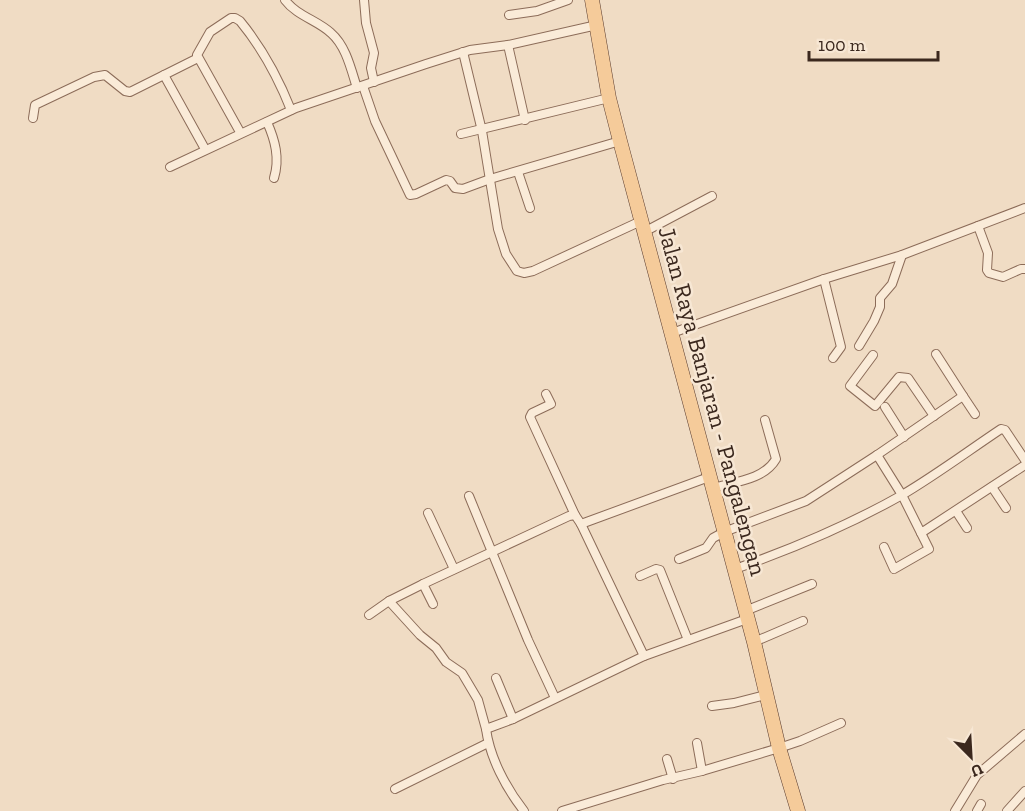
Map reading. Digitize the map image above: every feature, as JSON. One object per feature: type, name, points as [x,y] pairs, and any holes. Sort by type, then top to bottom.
[{"type":"main road","name":"Jalan Raya Banjaran - Pangalengan","points":[[591,0],[609,98],[735,569],[779,748],[798,811]]},
{"type":"street","points":[[285,0],[293,9],[336,38],[410,195],[446,180],[458,190],[620,141]]},
{"type":"street","points":[[364,0],[366,23],[374,53],[371,68],[374,82]]},
{"type":"street","points":[[509,15],[537,11],[568,0]]},
{"type":"street","points":[[240,132],[198,58],[198,52],[210,32],[231,18],[238,19],[260,47],[272,66],[291,110]]},
{"type":"street","points":[[170,166],[291,110],[463,52],[508,45],[597,25]]},
{"type":"street","points":[[508,45],[525,120]]},
{"type":"street","points":[[463,52],[482,131],[498,228],[506,254],[517,271],[524,273],[533,271],[712,196]]},
{"type":"street","points":[[33,118],[35,105],[93,77],[105,75],[125,91],[130,92],[198,58]]},
{"type":"street","points":[[164,75],[205,149]]},
{"type":"street","points":[[461,134],[482,131],[609,98]]},
{"type":"street","points":[[267,122],[277,153],[274,178]]},
{"type":"street","points":[[518,172],[530,208]]},
{"type":"street","points":[[672,333],[824,279],[902,255],[1025,208]]},
{"type":"street","points":[[978,226],[988,253],[987,270],[990,273],[1003,277],[1021,268],[1025,270]]},
{"type":"street","points":[[859,346],[880,307],[880,297],[892,284],[902,255]]},
{"type":"street","points":[[824,279],[841,347],[832,358]]},
{"type":"street","points":[[873,354],[850,386],[875,406],[899,377],[908,378],[934,416]]},
{"type":"street","points":[[936,354],[975,414]]},
{"type":"street","points":[[546,394],[551,404],[532,413],[530,417],[644,656]]},
{"type":"street","points":[[679,558],[706,548],[713,538],[724,532],[806,501],[963,396]]},
{"type":"street","points":[[885,407],[904,437]]},
{"type":"street","points":[[580,524],[711,482],[757,476],[772,466],[776,459],[765,420]]},
{"type":"street","points":[[735,569],[820,536],[902,495],[1001,429],[1005,430],[1025,460]]},
{"type":"street","points":[[877,455],[902,495],[929,549],[894,569],[884,547]]},
{"type":"street","points":[[921,534],[1025,465]]},
{"type":"street","points":[[992,487],[1006,508]]},
{"type":"street","points":[[469,496],[528,640],[555,698]]},
{"type":"street","points":[[956,511],[967,528]]},
{"type":"street","points":[[428,513],[454,569]]},
{"type":"street","points":[[369,615],[389,601],[423,584],[575,515]]},
{"type":"street","points":[[640,576],[656,569],[660,570],[688,640]]},
{"type":"street","points":[[423,584],[433,604]]},
{"type":"street","points":[[486,729],[513,719],[644,656],[688,640],[812,584]]},
{"type":"street","points":[[389,601],[420,635],[436,648],[446,662],[462,674],[478,700],[488,743],[509,792],[524,811]]},
{"type":"street","points":[[754,642],[803,621]]},
{"type":"street","points":[[496,678],[513,719]]},
{"type":"street","points":[[712,706],[765,695]]},
{"type":"street","points":[[562,811],[779,748],[841,723]]},
{"type":"street","points":[[959,810],[977,775],[1025,734]]},
{"type":"street","points":[[395,789],[488,743]]},
{"type":"street","points":[[697,743],[702,771]]},
{"type":"street","points":[[667,759],[673,779]]},
{"type":"street","points":[[1007,811],[1025,791]]}]
